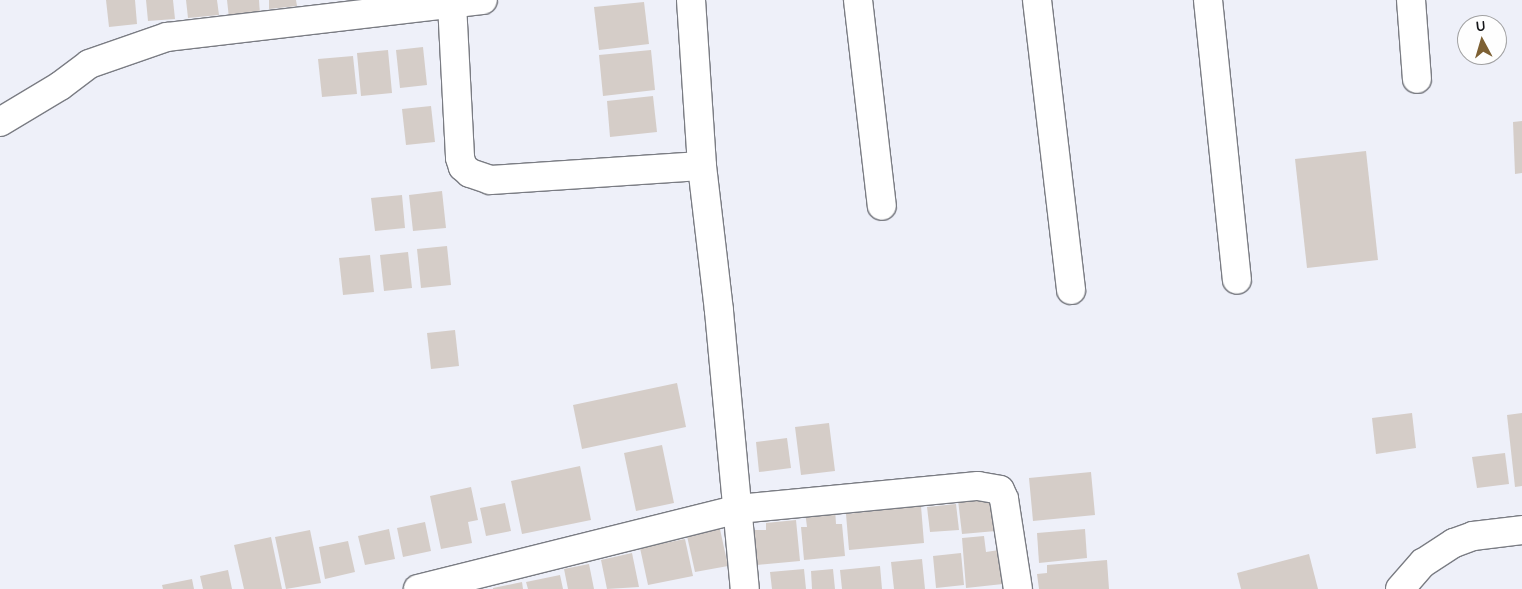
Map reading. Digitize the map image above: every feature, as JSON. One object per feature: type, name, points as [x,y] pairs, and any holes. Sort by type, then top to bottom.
[{"type":"street","points":[[0,122],[60,86],[90,64],[167,37],[483,0]]},
{"type":"street","points":[[691,0],[702,166],[738,509],[744,589]]},
{"type":"street","points":[[858,0],[882,206]]},
{"type":"street","points":[[1037,0],[1071,290]]},
{"type":"street","points":[[1208,0],[1237,280]]},
{"type":"street","points":[[1411,0],[1416,79]]},
{"type":"street","points":[[452,4],[460,158],[463,167],[470,173],[490,180],[702,166]]},
{"type":"street","points":[[418,589],[738,509],[978,486],[994,487],[1000,490],[1004,499],[1018,589]]},
{"type":"street","points":[[1400,589],[1423,563],[1454,543],[1473,536],[1522,530]]},
{"type":"building","points":[[106,0],[135,0],[137,24],[109,27]]},
{"type":"building","points":[[146,0],[173,0],[175,19],[148,21]]},
{"type":"building","points":[[186,0],[217,0],[219,15],[188,18]]},
{"type":"building","points":[[227,0],[259,0],[260,15],[229,18]]},
{"type":"building","points":[[269,0],[296,0],[297,6],[269,9]]},
{"type":"building","points":[[644,2],[649,44],[599,50],[594,7]]},
{"type":"building","points":[[423,47],[427,85],[400,88],[396,50]]},
{"type":"building","points":[[388,50],[392,93],[361,96],[357,53]]},
{"type":"building","points":[[651,50],[655,90],[603,96],[599,55]]},
{"type":"building","points":[[353,56],[357,94],[322,97],[318,59]]},
{"type":"building","points":[[653,96],[657,132],[610,137],[607,101]]},
{"type":"building","points":[[431,106],[435,142],[406,145],[402,109]]},
{"type":"building","points":[[1522,121],[1522,173],[1515,174],[1513,122]]},
{"type":"building","points":[[1366,151],[1378,260],[1307,268],[1295,159]]},
{"type":"building","points":[[442,191],[446,228],[413,231],[409,195]]},
{"type":"building","points":[[402,195],[405,228],[375,231],[371,198]]},
{"type":"building","points":[[447,246],[451,285],[421,288],[417,249]]},
{"type":"building","points":[[408,252],[412,288],[384,291],[380,255]]},
{"type":"building","points":[[370,255],[374,292],[343,295],[339,258]]},
{"type":"building","points":[[455,330],[459,366],[431,369],[427,333]]},
{"type":"building","points":[[677,383],[686,427],[582,449],[573,405]]},
{"type":"building","points":[[1412,413],[1416,448],[1376,454],[1372,418]]},
{"type":"building","points":[[1522,413],[1522,486],[1515,487],[1507,415]]},
{"type":"building","points":[[829,423],[835,471],[801,475],[795,427]]},
{"type":"building","points":[[787,438],[791,468],[759,472],[756,442]]},
{"type":"building","points":[[662,445],[674,503],[636,511],[624,453]]},
{"type":"building","points":[[1505,453],[1509,484],[1477,488],[1472,457]]},
{"type":"building","points":[[580,466],[591,520],[522,534],[511,481]]},
{"type":"building","points":[[1091,472],[1095,515],[1033,521],[1029,478]]},
{"type":"building","points":[[471,487],[478,520],[468,522],[472,543],[441,549],[430,496]]},
{"type":"building","points":[[993,496],[996,531],[962,534],[958,500]]},
{"type":"building","points":[[505,503],[511,531],[486,536],[480,508]]},
{"type":"building","points":[[956,504],[959,530],[930,532],[927,507]]},
{"type":"building","points":[[921,506],[924,543],[849,550],[846,514]]},
{"type":"building","points":[[835,508],[836,524],[842,524],[845,556],[804,560],[801,527],[807,527],[805,511]]},
{"type":"building","points":[[718,520],[728,566],[695,572],[685,527]]},
{"type":"building","points":[[796,520],[800,561],[757,565],[753,530],[766,530],[766,523]]},
{"type":"building","points":[[425,522],[431,551],[403,557],[397,528]]},
{"type":"building","points":[[389,529],[395,559],[365,565],[358,536]]},
{"type":"building","points":[[1085,529],[1087,558],[1039,563],[1037,533]]},
{"type":"building","points":[[310,530],[321,583],[286,589],[275,537]]},
{"type":"building","points":[[984,536],[986,552],[999,550],[1003,584],[966,588],[962,538]]},
{"type":"building","points":[[271,537],[282,589],[244,589],[234,545]]},
{"type":"building","points":[[685,539],[693,576],[648,585],[640,548]]},
{"type":"building","points":[[348,541],[355,572],[325,579],[319,547]]},
{"type":"building","points":[[632,553],[639,587],[607,589],[601,560]]},
{"type":"building","points":[[961,553],[964,585],[936,588],[933,556]]},
{"type":"building","points":[[1309,554],[1318,589],[1241,589],[1237,573]]},
{"type":"building","points":[[922,559],[925,589],[894,589],[891,562]]},
{"type":"building","points":[[1107,560],[1109,589],[1039,589],[1037,574],[1047,573],[1047,565]]},
{"type":"building","points":[[589,564],[594,589],[568,589],[564,569]]},
{"type":"building","points":[[880,566],[882,589],[842,589],[840,570]]},
{"type":"building","points":[[804,569],[806,589],[772,589],[770,572]]},
{"type":"building","points":[[833,569],[835,589],[812,589],[811,571]]},
{"type":"building","points":[[228,570],[232,589],[203,589],[200,576]]},
{"type":"building","points":[[560,575],[563,589],[528,589],[526,582]]},
{"type":"building","points":[[192,579],[194,589],[163,589],[162,585]]},
{"type":"building","points":[[522,582],[523,589],[493,589],[493,588]]}]
